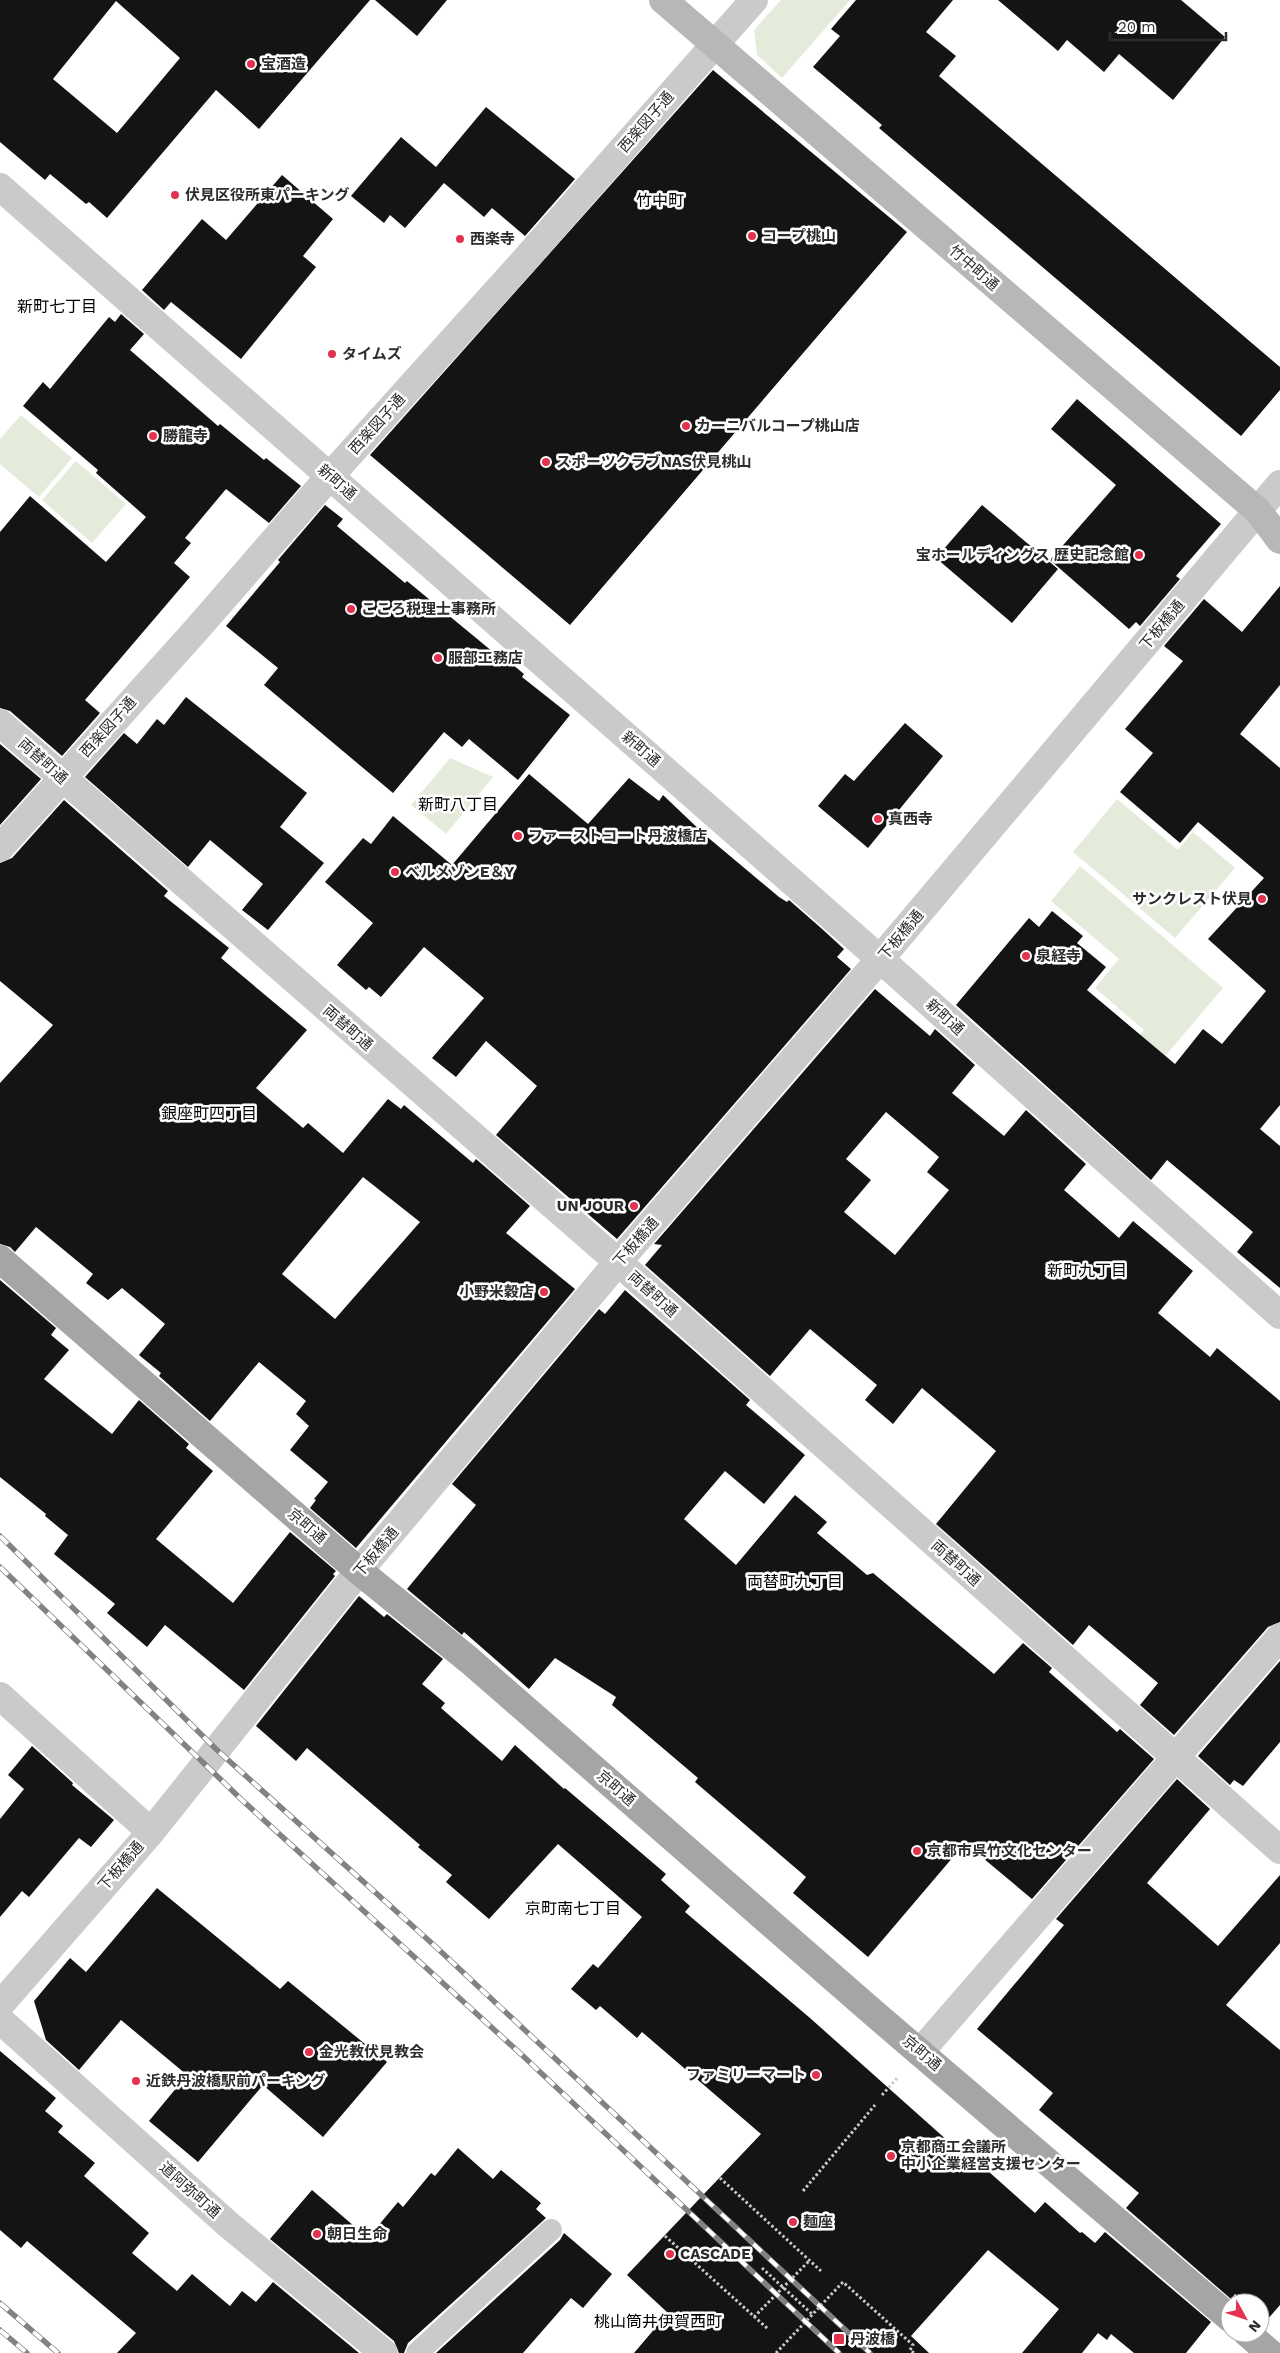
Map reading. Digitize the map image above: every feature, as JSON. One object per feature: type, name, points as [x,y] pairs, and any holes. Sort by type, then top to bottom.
[{"type":"main road","name":"京町通","points":[[0,1260],[359,1571],[469,1660],[920,2052],[1220,2309]]},
{"type":"main road","points":[[1258,2343],[1270,2353]]},
{"type":"street","name":"竹中町通","points":[[663,0],[1258,511],[1280,540]]},
{"type":"street","name":"西楽図子通","points":[[0,848],[197,629],[330,476],[523,262],[754,0]]},
{"type":"street","name":"新町通","points":[[0,187],[880,959],[1280,1315]]},
{"type":"street","name":"下板橋通","points":[[0,2005],[151,1832],[359,1571],[618,1262],[880,959],[1280,484]]},
{"type":"street","name":"両替町通","points":[[0,723],[618,1262],[1280,1850]]},
{"type":"street","points":[[920,2052],[1280,1637]]},
{"type":"street","points":[[0,1696],[151,1832]]},
{"type":"street","name":"道阿弥町通","points":[[0,2020],[230,2226],[384,2353]]},
{"type":"lane","points":[[417,2353],[551,2230]]},
{"type":"path","points":[[803,2192],[875,2105]]},
{"type":"path","points":[[720,2178],[821,2271]]},
{"type":"path","points":[[665,2236],[768,2329]]},
{"type":"path","points":[[754,2317],[810,2261]]},
{"type":"path","points":[[762,2268],[812,2314]]},
{"type":"path","points":[[776,2353],[843,2282],[913,2346],[910,2350],[914,2353]]},
{"type":"green space","points":[[781,0],[850,0],[782,78],[757,55],[754,30]]},
{"type":"green space","points":[[21,415],[72,458],[39,497],[0,464],[0,439]]},
{"type":"green space","points":[[76,461],[126,504],[92,543],[42,500]]},
{"type":"green space","points":[[450,758],[493,777],[446,834],[411,805]]},
{"type":"green space","points":[[1117,799],[1178,850],[1193,832],[1235,868],[1175,938],[1073,852]]},
{"type":"green space","points":[[1080,866],[1223,988],[1160,1062],[1136,1040],[1144,1030],[1095,988],[1119,959],[1051,901]]},
{"type":"building","points":[[0,0],[370,0],[259,129],[216,90],[107,218],[89,202],[86,204],[50,174],[45,180],[0,142]],"holes":[[[116,1],[180,58],[117,133],[53,79]]]},
{"type":"building","points":[[375,0],[447,0],[417,36]]},
{"type":"building","points":[[856,0],[953,0],[926,32],[956,56],[939,76],[1280,367],[1280,390],[1241,436],[879,128],[882,125],[813,67],[840,36],[831,29]]},
{"type":"building","points":[[998,0],[1181,0],[1225,37],[1173,100],[1119,54],[1104,72],[1067,40],[1058,51]]},
{"type":"building","points":[[713,70],[907,232],[570,625],[370,455]]},
{"type":"building","points":[[486,107],[575,179],[525,236],[492,208],[484,217],[444,183],[405,228],[390,215],[384,223],[351,196],[401,137],[436,167]]},
{"type":"building","points":[[282,175],[333,219],[303,256],[316,267],[241,359],[171,302],[164,310],[142,290],[202,219],[226,240]]},
{"type":"building","points":[[121,314],[144,334],[130,350],[218,426],[220,424],[264,460],[266,458],[301,486],[269,523],[226,489],[185,538],[191,543],[174,563],[190,577],[85,700],[100,713],[62,756],[10,711],[0,708],[0,532],[30,496],[106,562],[146,517],[96,473],[98,470],[23,406],[43,382],[50,389],[109,317],[115,322]]},
{"type":"building","points":[[1077,399],[1221,524],[1176,576],[1180,579],[1140,626],[1136,622],[1129,629],[1050,560],[1116,485],[1051,429]]},
{"type":"building","points":[[325,505],[343,519],[337,526],[405,583],[407,581],[493,652],[495,650],[524,674],[522,677],[570,715],[518,780],[469,739],[462,747],[444,732],[393,793],[264,685],[278,668],[226,626],[280,562],[278,560]]},
{"type":"building","points":[[982,505],[1058,569],[1012,623],[936,558]]},
{"type":"building","points":[[1280,586],[1280,685],[1240,734],[1280,768],[1280,1105],[1260,1129],[1280,1146],[1280,1288],[1237,1252],[1253,1232],[1167,1160],[1151,1180],[956,1005],[1029,918],[1039,927],[1052,911],[1083,936],[1077,943],[1106,967],[1087,990],[1175,1064],[1203,1029],[1222,1044],[1266,991],[1208,939],[1264,878],[1198,822],[1180,843],[1120,792],[1153,753],[1125,729],[1183,661],[1164,646],[1204,599],[1242,632]]},
{"type":"building","points":[[186,697],[307,793],[280,827],[324,863],[268,930],[242,910],[263,884],[210,840],[188,867],[85,777],[124,733],[137,744],[157,719],[164,725]]},
{"type":"building","points":[[905,723],[943,756],[868,848],[818,806],[845,774],[854,781]]},
{"type":"building","points":[[0,744],[41,779],[0,825]]},
{"type":"building","points":[[529,774],[588,824],[629,778],[659,801],[663,795],[705,835],[779,897],[787,902],[789,900],[844,949],[837,957],[851,969],[617,1239],[496,1135],[537,1086],[486,1041],[456,1077],[432,1058],[484,998],[424,947],[381,997],[369,987],[366,990],[337,965],[373,923],[325,882],[363,838],[371,844],[393,816],[452,865]]},
{"type":"building","points":[[64,800],[168,891],[164,896],[229,948],[221,958],[307,1030],[256,1088],[303,1128],[308,1123],[343,1153],[388,1099],[401,1109],[404,1105],[473,1163],[476,1159],[530,1206],[506,1233],[575,1289],[356,1548],[310,1508],[316,1500],[314,1499],[328,1482],[290,1450],[309,1426],[296,1414],[306,1401],[259,1362],[210,1421],[159,1376],[161,1373],[139,1355],[165,1324],[122,1288],[108,1300],[86,1283],[93,1274],[36,1227],[15,1252],[10,1247],[0,1244],[0,1083],[53,1025],[0,981],[0,863],[12,858]],"holes":[[[363,1177],[420,1222],[335,1319],[282,1274]]]},
{"type":"building","points":[[875,989],[930,1036],[935,1029],[975,1065],[952,1093],[1004,1136],[1026,1110],[1086,1164],[1064,1190],[1119,1238],[1133,1221],[1193,1271],[1158,1313],[1210,1357],[1217,1348],[1280,1401],[1280,1622],[1268,1627],[1174,1735],[1140,1705],[1158,1683],[1089,1625],[1073,1645],[936,1524],[996,1451],[922,1388],[893,1424],[865,1400],[877,1385],[810,1329],[770,1376],[645,1265],[662,1245],[654,1244]],"holes":[[[886,1112],[939,1157],[927,1172],[949,1190],[895,1255],[844,1212],[871,1180],[846,1159]]]},
{"type":"building","points":[[0,1280],[56,1328],[51,1335],[69,1350],[44,1379],[112,1434],[139,1400],[189,1444],[186,1448],[213,1471],[156,1539],[233,1603],[290,1532],[336,1571],[333,1574],[335,1576],[244,1690],[165,1625],[147,1647],[107,1613],[115,1604],[54,1554],[68,1535],[45,1516],[46,1514],[0,1477]]},
{"type":"building","points":[[625,1290],[750,1400],[746,1405],[805,1455],[764,1504],[725,1471],[684,1519],[736,1565],[795,1495],[827,1522],[817,1533],[867,1575],[873,1573],[994,1674],[1023,1643],[1052,1668],[1049,1672],[1117,1732],[1120,1729],[1154,1759],[1032,1899],[965,1843],[868,1957],[793,1893],[806,1877],[695,1782],[698,1778],[612,1705],[616,1697],[555,1658],[529,1689],[464,1632],[462,1635],[407,1589],[476,1505],[452,1484],[599,1309],[605,1314]]},
{"type":"building","points":[[359,1596],[384,1617],[387,1614],[443,1659],[422,1684],[445,1703],[441,1708],[502,1761],[515,1745],[564,1789],[666,1874],[661,1880],[690,1906],[685,1912],[810,2018],[976,2166],[979,2163],[1035,2213],[1045,2202],[1080,2233],[1082,2232],[1095,2243],[1105,2232],[1211,2322],[1186,2353],[1134,2353],[1111,2334],[1107,2340],[1098,2333],[1082,2353],[1022,2353],[1059,2309],[988,2250],[911,2336],[929,2353],[634,2353],[668,2313],[627,2275],[761,2134],[642,2032],[637,2038],[600,2006],[596,2010],[571,1989],[593,1964],[598,1968],[642,1917],[558,1844],[489,1919],[446,1882],[452,1875],[307,1748],[296,1761],[256,1726]]},
{"type":"building","points":[[1280,1661],[1280,1742],[1243,1786],[1234,1780],[1230,1785],[1198,1756]]},
{"type":"building","points":[[32,1746],[73,1783],[72,1785],[114,1820],[91,1847],[79,1838],[29,1897],[22,1891],[0,1917],[0,1819],[24,1789],[8,1775]]},
{"type":"building","points":[[1177,1779],[1210,1809],[1147,1883],[1218,1946],[1280,1875],[1280,1943],[1226,2005],[1280,2050],[1280,2305],[1270,2317],[1270,2293],[1224,2293],[1126,2208],[1139,2193],[1039,2110],[1053,2093],[977,2029],[1064,1925],[1056,1919]]},
{"type":"building","points":[[157,1888],[280,1989],[288,1981],[387,2062],[323,2137],[263,2085],[198,2162],[149,2121],[187,2075],[121,2020],[79,2070],[46,2040],[34,2001],[70,1958],[86,1972]]},
{"type":"building","points":[[0,2051],[56,2098],[45,2111],[63,2126],[58,2132],[95,2163],[84,2176],[149,2233],[132,2253],[177,2291],[192,2274],[230,2306],[242,2291],[256,2302],[273,2282],[359,2353],[117,2353],[136,2333],[27,2241],[21,2248],[0,2230]]},
{"type":"building","points":[[458,2148],[493,2179],[501,2170],[541,2203],[536,2209],[546,2218],[408,2343],[404,2353],[399,2353],[394,2341],[270,2239],[312,2190],[368,2238],[398,2202],[403,2207],[431,2173],[435,2176]]},
{"type":"building","points":[[564,2233],[612,2274],[583,2308],[571,2298],[523,2353],[436,2353],[560,2240]]},
{"type":"railway","points":[[0,1536],[217,1750],[436,1947],[870,2353]]},
{"type":"railway","points":[[0,1567],[242,1800],[523,2056],[839,2353]]},
{"type":"railway","points":[[0,2303],[58,2353]]},
{"type":"railway","points":[[0,2330],[27,2353]]},
{"type":"place","name":"宝酒造","points":[[251,64]]},
{"type":"place","name":"伏見区役所東パーキング","points":[[175,195]]},
{"type":"place","name":"コープ桃山","points":[[752,236]]},
{"type":"place","name":"西楽寺","points":[[460,239]]},
{"type":"place","name":"タイムズ","points":[[332,354]]},
{"type":"place","name":"カーニバルコープ桃山店","points":[[686,426]]},
{"type":"place","name":"勝龍寺","points":[[153,436]]},
{"type":"place","name":"スポーツクラブNAS伏見桃山","points":[[546,462]]},
{"type":"place","name":"宝ホールディングス 歴史記念館","points":[[1139,555]]},
{"type":"place","name":"こころ税理士事務所","points":[[351,609]]},
{"type":"place","name":"服部工務店","points":[[438,658]]},
{"type":"place","name":"真西寺","points":[[878,819]]},
{"type":"place","name":"ファーストコート丹波橋店","points":[[518,836]]},
{"type":"place","name":"ベルメゾンE＆Y","points":[[395,872]]},
{"type":"place","name":"サンクレスト伏見","points":[[1262,899]]},
{"type":"place","name":"泉経寺","points":[[1026,956]]},
{"type":"place","name":"UN JOUR","points":[[634,1206]]},
{"type":"place","name":"小野米穀店","points":[[544,1292]]},
{"type":"place","name":"京都市呉竹文化センター","points":[[917,1851]]},
{"type":"place","name":"金光教伏見教会","points":[[309,2052]]},
{"type":"place","name":"ファミリーマート","points":[[816,2075]]},
{"type":"place","name":"近鉄丹波橋駅前パーキング","points":[[136,2081]]},
{"type":"place","name":"京都商工会議所 中小企業経営支援センター","points":[[891,2156]]},
{"type":"place","name":"麺座","points":[[793,2222]]},
{"type":"place","name":"朝日生命","points":[[317,2234]]},
{"type":"place","name":"CASCADE","points":[[670,2254]]},
{"type":"place","name":"丹波橋","points":[[839,2339]]},
{"type":"district","name":"竹中町","points":[[660,200]]},
{"type":"district","name":"新町七丁目","points":[[57,306]]},
{"type":"district","name":"新町八丁目","points":[[458,804]]},
{"type":"district","name":"銀座町四丁目","points":[[209,1113]]},
{"type":"district","name":"新町九丁目","points":[[1087,1270]]},
{"type":"district","name":"両替町九丁目","points":[[795,1581]]},
{"type":"district","name":"京町南七丁目","points":[[573,1908]]},
{"type":"district","name":"桃山筒井伊賀西町","points":[[658,2321]]}]
